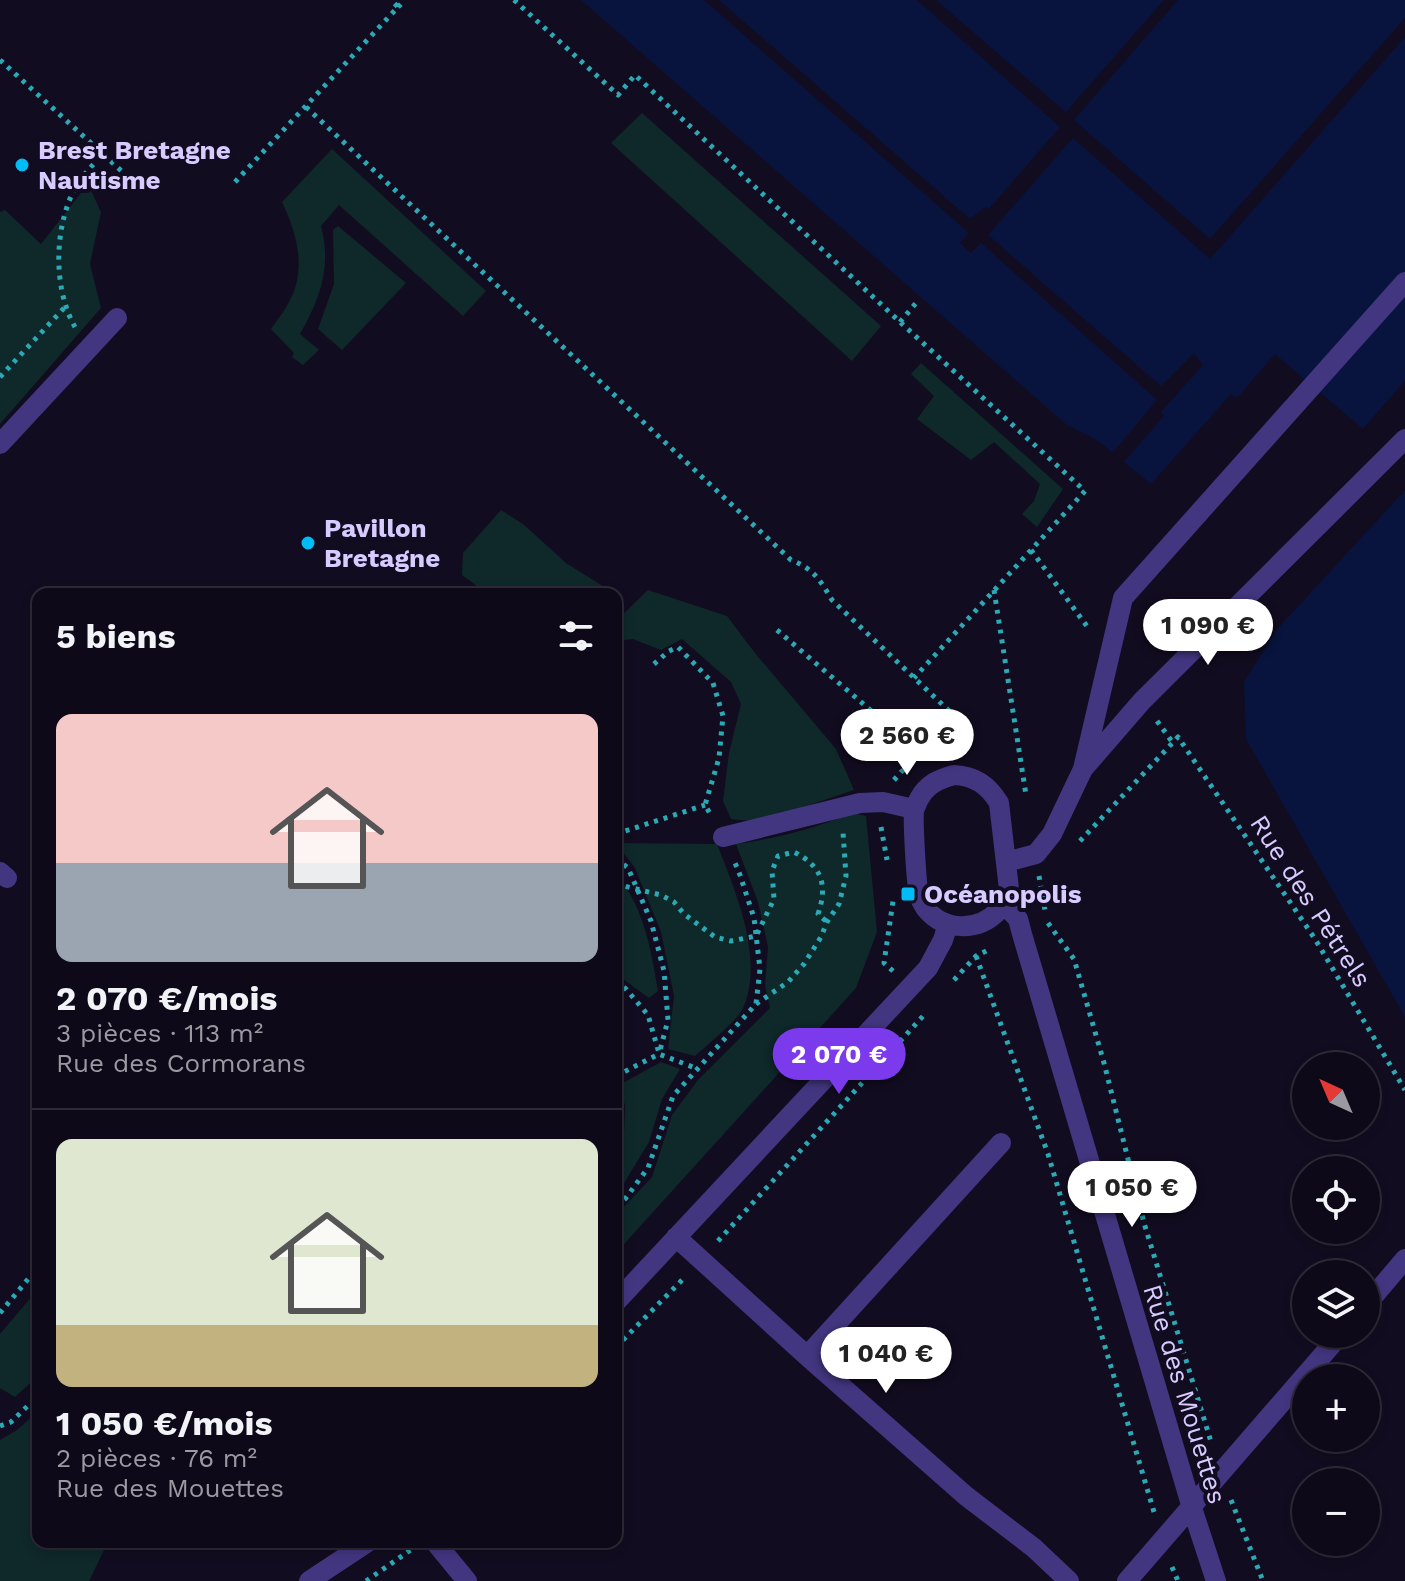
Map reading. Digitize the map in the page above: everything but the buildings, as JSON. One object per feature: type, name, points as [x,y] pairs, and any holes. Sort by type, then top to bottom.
[{"type":"street","points":[[1006,862],[1036,854],[1052,834],[1083,769],[1123,598],[1405,282]]},
{"type":"street","points":[[0,444],[117,318]]},
{"type":"street","points":[[1083,769],[1148,695],[1405,439]]},
{"type":"street","points":[[954,775],[975,779],[993,792],[999,803],[1006,862],[1009,889],[998,911],[987,920],[961,927],[936,918],[925,908],[919,896],[914,809],[929,786],[954,775]]},
{"type":"street","points":[[723,837],[860,803],[883,802],[914,809]]},
{"type":"street","name":"Rue des Mouettes","points":[[1003,903],[1018,919],[1216,1581]]},
{"type":"street","points":[[622,1296],[928,968],[948,924]]},
{"type":"street","points":[[807,1356],[1001,1143]]},
{"type":"street","points":[[676,1237],[966,1496],[1034,1548],[1069,1581]]},
{"type":"street","points":[[1380,1288],[1405,1259]]},
{"type":"street","points":[[1127,1581],[1329,1348]]},
{"type":"street","points":[[309,1581],[359,1548]]},
{"type":"street","points":[[440,1548],[467,1581]]},
{"type":"path","points":[[391,0],[398,7]]},
{"type":"path","points":[[235,182],[405,0]]},
{"type":"path","points":[[514,0],[618,95],[635,75],[1085,491],[914,678]]},
{"type":"path","points":[[0,60],[139,187]]},
{"type":"path","points":[[306,107],[791,560],[817,576],[832,600],[965,726],[969,738]]},
{"type":"path","points":[[91,346],[74,326],[65,307],[59,265],[63,218],[78,184],[102,154]]},
{"type":"path","points":[[900,322],[916,303]]},
{"type":"path","points":[[0,377],[65,307]]},
{"type":"path","points":[[994,590],[1028,807]]},
{"type":"path","points":[[777,630],[924,756]]},
{"type":"path","points":[[654,664],[678,647],[713,683],[723,716],[719,758],[705,805],[740,875],[754,918],[760,969],[756,1004]]},
{"type":"path","name":"Rue des Pétrels","points":[[1071,850],[1178,737],[1315,939],[1405,1090]]},
{"type":"path","points":[[622,832],[705,805]]},
{"type":"path","points":[[622,1201],[648,1168],[673,1096],[756,1004],[788,982],[821,937],[839,904],[846,876],[842,807]]},
{"type":"path","points":[[756,936],[774,899],[772,871],[778,856],[794,852],[810,860],[824,886],[818,914],[827,922]]},
{"type":"path","points":[[1036,854],[1047,922],[1074,959],[1144,1223],[1220,1474],[1263,1581]]},
{"type":"path","points":[[622,863],[628,868],[651,921],[664,971],[668,1020],[659,1054],[622,1073]]},
{"type":"path","points":[[1040,883],[1050,872]]},
{"type":"path","points":[[622,886],[661,895],[674,902],[684,914],[715,937],[731,941],[756,936]]},
{"type":"path","points":[[947,988],[976,956],[1022,934]]},
{"type":"path","points":[[976,956],[1048,1154],[1162,1541],[1178,1581]]},
{"type":"path","points":[[622,986],[648,1015],[659,1054]]},
{"type":"path","points":[[622,1341],[701,1260],[931,1008]]},
{"type":"path","points":[[659,1054],[698,1069]]},
{"type":"path","points":[[0,1313],[32,1274]]},
{"type":"path","points":[[0,1426],[11,1422],[32,1402]]},
{"type":"path","points":[[366,1581],[414,1548]]},
{"type":"green space","points":[[642,113],[881,326],[852,361],[611,143]]},
{"type":"green space","points":[[332,149],[486,291],[463,316],[339,205],[321,226],[325,255],[322,282],[300,334],[319,350],[303,365],[292,357],[294,353],[271,329],[289,302],[298,277],[296,239],[282,202]]},
{"type":"green space","points":[[88,184],[101,212],[90,264],[101,308],[0,424],[0,212],[5,210],[41,244]]},
{"type":"green space","points":[[338,226],[406,283],[342,350],[318,329],[334,284],[333,230]]},
{"type":"green space","points":[[921,363],[1063,489],[1037,527],[1022,514],[1034,501],[1040,484],[994,442],[971,460],[917,419],[934,396],[911,374]]},
{"type":"green space","points":[[501,510],[523,524],[566,563],[606,588],[480,588],[462,575],[463,553]]},
{"type":"green space","points":[[648,590],[727,616],[836,749],[854,790],[759,822],[731,819],[723,801],[729,753],[741,704],[731,682],[682,639],[661,650],[633,639],[622,640],[622,615]]},
{"type":"green space","points":[[853,813],[866,816],[877,932],[856,988],[622,1246],[622,1209],[652,1177],[672,1115],[698,1080],[770,1008],[765,985],[768,947],[758,902],[736,844],[823,824]]},
{"type":"green space","points":[[622,843],[717,844],[739,903],[749,947],[749,989],[740,1013],[695,1056],[668,1049],[674,996],[661,932],[635,868],[622,851]]},
{"type":"green space","points":[[622,882],[640,914],[649,944],[658,991],[649,998],[622,978]]},
{"type":"green space","points":[[661,1062],[680,1069],[662,1099],[649,1142],[622,1186],[625,1107],[622,1083]]},
{"type":"green space","points":[[32,1296],[32,1381],[15,1397],[0,1388],[0,1334]]},
{"type":"green space","points":[[32,1416],[32,1548],[105,1548],[89,1581],[0,1581],[0,1440]]},
{"type":"water","points":[[581,0],[1405,0],[1405,381],[1363,429],[1275,354],[1237,398],[1231,394],[1151,484],[1097,440],[1067,425]]},
{"type":"water","points":[[1405,490],[1405,1017],[1246,739],[1244,682],[1277,629]]},
{"type":"pier","points":[[704,0],[719,0],[970,219],[986,207],[989,209],[1060,127],[917,0],[936,0],[1066,112],[1164,0],[1178,0],[1074,120],[1210,239],[1405,18],[1405,37],[1210,259],[1073,138],[988,235],[1161,386],[1194,353],[1203,365],[1161,412],[1164,416],[1121,465],[1110,456],[1157,400],[981,243],[971,253],[960,243],[969,233]]},
{"type":"pier","points":[[1405,381],[1405,387],[1366,431],[1361,432]]},
{"type":"pier","points":[[1405,486],[1405,490],[1277,629],[1274,627]]},
{"type":"place","name":"Brest Bretagne Nautisme","points":[[22,165]]},
{"type":"place","name":"Pavillon Bretagne","points":[[308,543]]},
{"type":"place","name":"Océanopolis","points":[[908,894]]}]
